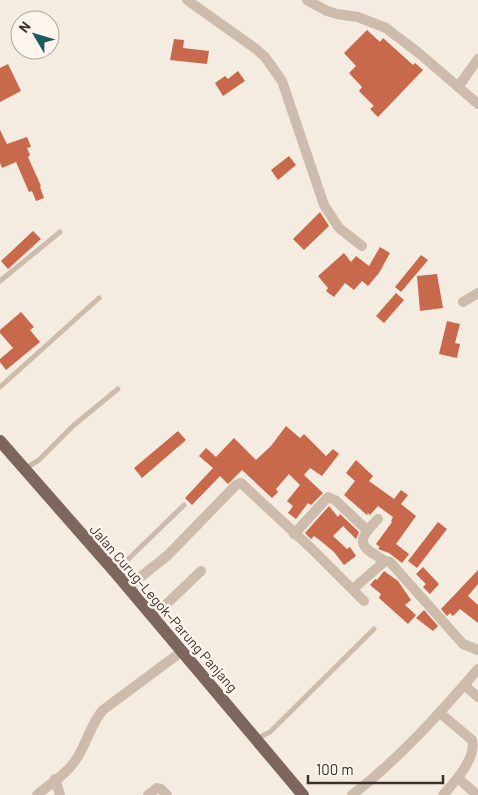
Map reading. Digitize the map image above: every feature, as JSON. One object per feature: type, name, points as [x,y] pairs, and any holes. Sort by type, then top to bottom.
[{"type":"main road","name":"Jalan Curug–Legok–Parung Panjang","points":[[0,441],[153,616],[181,652],[303,795]]},
{"type":"street","points":[[187,0],[256,49],[273,67],[282,81],[324,205],[339,228],[362,246]]},
{"type":"street","points":[[307,0],[327,11],[358,16],[386,28],[420,54],[478,104]]},
{"type":"street","points":[[458,88],[478,59]]},
{"type":"street","points":[[463,302],[478,293]]},
{"type":"street","points":[[128,587],[168,555],[241,483],[364,601]]},
{"type":"street","points":[[294,534],[328,497],[335,500],[367,530]]},
{"type":"street","points":[[378,519],[362,537],[365,547],[385,561],[390,562],[463,644],[478,650]]},
{"type":"street","points":[[353,589],[385,561]]},
{"type":"street","points":[[153,616],[201,572]]},
{"type":"street","points":[[37,795],[77,758],[103,710],[181,652]]},
{"type":"street","points":[[352,795],[399,755],[440,713],[478,669]]},
{"type":"street","points":[[464,686],[478,697]]},
{"type":"street","points":[[440,713],[472,740],[473,744],[469,760],[458,778],[443,795]]},
{"type":"street","points":[[458,778],[477,795]]},
{"type":"street","points":[[55,779],[60,795]]},
{"type":"street","points":[[148,795],[157,788],[161,788],[167,795]]},
{"type":"lane","points":[[0,281],[60,232]]},
{"type":"lane","points":[[0,387],[99,298]]},
{"type":"lane","points":[[24,469],[39,460],[74,425],[118,389]]},
{"type":"lane","points":[[114,572],[184,506]]},
{"type":"lane","points":[[256,739],[270,732],[374,630]]},
{"type":"building","points":[[367,30],[380,42],[383,38],[413,65],[415,63],[423,70],[378,117],[370,109],[374,106],[359,91],[362,87],[349,73],[356,66],[344,53]]},
{"type":"building","points":[[174,39],[184,40],[183,48],[209,51],[207,64],[170,60]]},
{"type":"building","points":[[8,64],[21,91],[0,102],[0,68]]},
{"type":"building","points":[[238,71],[245,81],[223,96],[215,83],[225,76],[228,79]]},
{"type":"building","points":[[0,130],[7,144],[27,137],[31,147],[27,148],[30,155],[28,157],[41,186],[44,198],[36,201],[32,191],[29,192],[16,162],[2,168],[0,163]]},
{"type":"building","points":[[289,156],[296,165],[278,180],[271,170]]},
{"type":"building","points":[[320,212],[329,226],[304,250],[293,239]]},
{"type":"building","points":[[33,231],[41,239],[8,269],[1,261]]},
{"type":"building","points":[[380,247],[390,253],[379,273],[368,286],[362,281],[354,290],[345,283],[334,297],[326,291],[328,288],[318,276],[344,253],[351,262],[356,256],[369,266]]},
{"type":"building","points":[[421,255],[428,260],[401,292],[395,287]]},
{"type":"building","points":[[437,274],[443,308],[420,311],[417,276]]},
{"type":"building","points":[[396,293],[404,300],[384,323],[376,316]]},
{"type":"building","points":[[21,312],[34,327],[30,330],[40,342],[6,370],[0,359],[13,348],[0,333],[0,330]]},
{"type":"building","points":[[447,321],[460,324],[455,343],[460,344],[457,358],[439,354]]},
{"type":"building","points":[[286,426],[300,438],[304,434],[326,456],[333,449],[339,454],[322,476],[310,468],[304,475],[323,493],[311,505],[308,503],[296,519],[288,513],[293,506],[287,501],[300,485],[289,474],[276,489],[278,492],[272,498],[242,470],[228,484],[220,476],[192,505],[185,498],[213,468],[199,456],[206,448],[216,457],[234,438],[256,460],[271,446]]},
{"type":"building","points":[[178,431],[186,440],[142,478],[134,468]]},
{"type":"building","points":[[356,460],[373,476],[369,481],[394,499],[401,490],[408,495],[401,504],[416,516],[396,544],[409,554],[402,563],[389,553],[378,549],[380,547],[376,544],[392,522],[393,517],[378,506],[370,515],[368,513],[367,515],[344,495],[355,481],[346,473]]},
{"type":"building","points":[[329,506],[338,517],[340,514],[359,532],[356,539],[343,526],[333,536],[347,549],[350,547],[356,556],[344,565],[334,552],[322,542],[314,536],[311,539],[305,533]]},
{"type":"building","points":[[438,522],[447,529],[417,568],[408,561]]},
{"type":"building","points":[[423,567],[439,584],[430,594],[423,587],[426,584],[416,574]]},
{"type":"building","points":[[478,570],[478,584],[468,596],[478,605],[478,623],[460,609],[453,616],[450,613],[447,616],[441,609]]},
{"type":"building","points":[[384,571],[398,581],[411,600],[405,605],[416,615],[408,624],[379,598],[381,594],[370,585]]},
{"type":"building","points":[[424,610],[438,626],[433,631],[416,618]]}]
